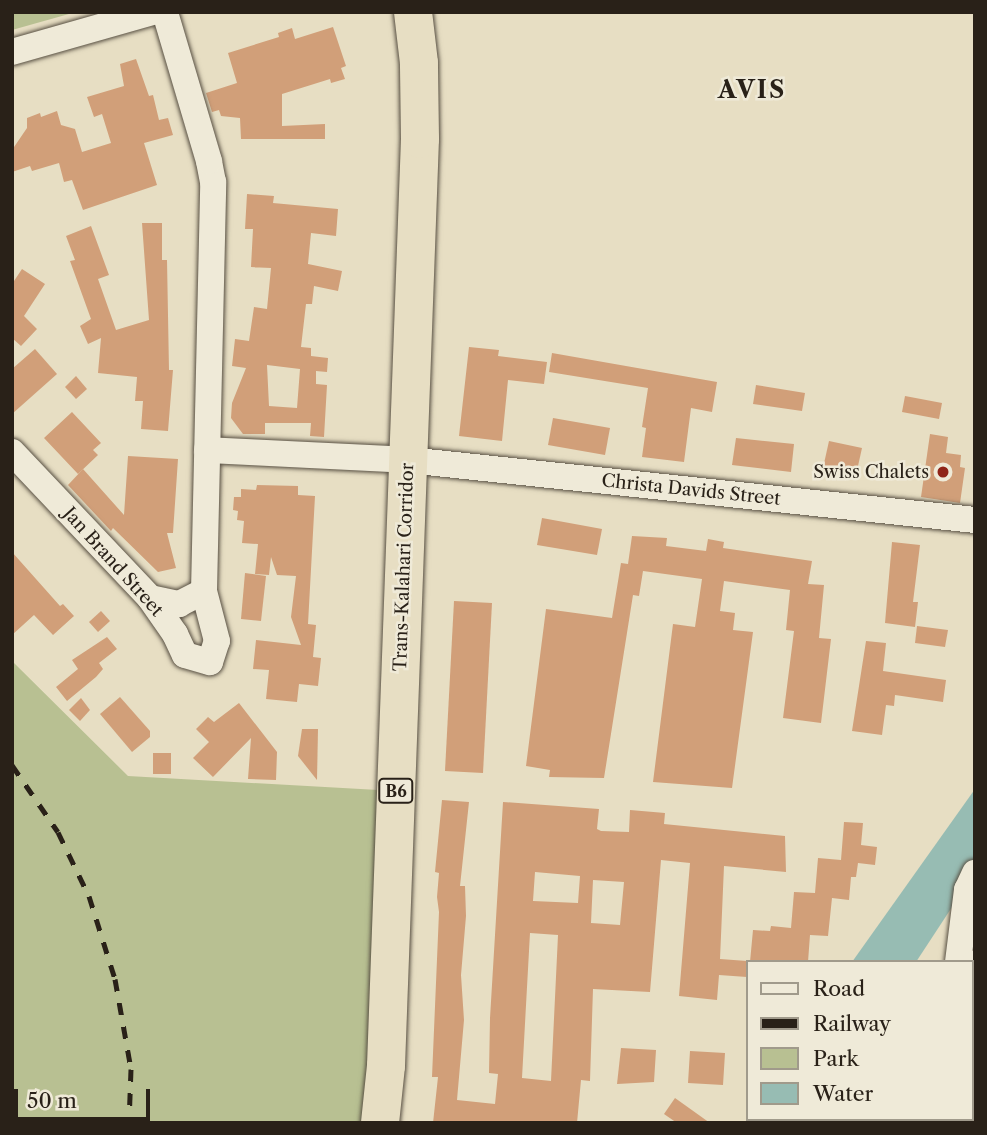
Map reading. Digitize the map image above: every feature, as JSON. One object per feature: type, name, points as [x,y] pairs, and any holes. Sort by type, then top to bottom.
[{"type":"highway","name":"Trans-Kalahari Corridor","points":[[380,1123],[386,1066],[420,139],[419,63],[413,12]]},
{"type":"street","points":[[12,52],[152,12]]},
{"type":"street","name":"Jan Brand Street","points":[[12,452],[150,598],[175,634],[185,655],[210,662],[217,641],[213,616],[204,592],[212,182],[209,161],[165,12]]},
{"type":"street","points":[[207,450],[408,460]]},
{"type":"street","name":"Christa Davids Street","points":[[408,460],[975,520]]},
{"type":"street","points":[[150,598],[179,604],[204,592]]},
{"type":"street","points":[[958,960],[967,890],[975,873]]},
{"type":"street","points":[[973,981],[975,963]]},
{"type":"green space","points":[[12,12],[76,12],[12,30]]},
{"type":"green space","points":[[12,661],[128,776],[396,791],[377,1123],[12,1123]]},
{"type":"green space","points":[[830,1121],[924,1121],[923,1123],[829,1123]]},
{"type":"water","points":[[975,789],[975,872],[917,960],[853,960]]},
{"type":"building","points":[[333,27],[346,66],[341,68],[345,79],[331,83],[330,79],[282,94],[282,126],[325,124],[325,139],[241,139],[240,118],[221,116],[219,110],[212,112],[206,93],[237,83],[228,53],[279,37],[278,33],[292,28],[295,39]]},
{"type":"building","points":[[136,59],[149,96],[153,95],[159,120],[168,118],[173,135],[144,143],[157,185],[83,210],[72,180],[64,182],[59,163],[32,171],[30,166],[12,172],[12,150],[27,128],[27,118],[40,113],[41,117],[57,111],[61,125],[75,129],[82,152],[111,143],[102,114],[94,117],[87,97],[124,86],[120,64]]},
{"type":"building","points":[[247,194],[274,196],[273,203],[338,209],[336,236],[311,233],[308,264],[342,271],[338,291],[314,286],[312,304],[306,304],[301,347],[311,348],[311,356],[328,358],[327,372],[316,371],[316,384],[327,385],[324,437],[310,436],[311,423],[265,423],[265,434],[243,434],[231,418],[232,403],[246,368],[232,366],[235,339],[249,341],[254,307],[267,309],[271,268],[251,267],[253,229],[245,229]],"holes":[[[267,365],[300,369],[297,408],[269,406]]]},
{"type":"building","points":[[142,223],[162,223],[162,260],[167,260],[169,370],[173,370],[168,431],[141,429],[143,401],[135,401],[137,377],[98,373],[101,338],[88,344],[80,326],[91,319],[70,261],[75,260],[66,236],[91,226],[109,275],[98,279],[116,330],[149,320]]},
{"type":"building","points":[[22,269],[45,284],[24,316],[37,329],[21,346],[12,338],[12,284]]},
{"type":"building","points":[[469,347],[499,350],[498,356],[547,362],[544,384],[508,380],[502,441],[459,436]]},
{"type":"building","points":[[35,349],[57,374],[12,414],[12,369]]},
{"type":"building","points":[[552,353],[717,382],[712,412],[691,408],[684,462],[642,457],[646,428],[642,427],[648,388],[549,372]]},
{"type":"building","points":[[76,376],[87,389],[76,399],[65,387]]},
{"type":"building","points":[[756,385],[805,393],[802,411],[753,404]]},
{"type":"building","points":[[905,396],[942,403],[939,419],[902,412]]},
{"type":"building","points":[[72,412],[101,443],[93,450],[98,455],[78,474],[44,438]]},
{"type":"building","points":[[553,418],[610,428],[605,455],[548,445]]},
{"type":"building","points":[[930,434],[948,437],[946,453],[961,455],[960,467],[965,468],[960,503],[921,497]]},
{"type":"building","points":[[736,438],[794,444],[791,472],[732,465]]},
{"type":"building","points":[[829,441],[862,448],[856,475],[823,468]]},
{"type":"building","points":[[128,456],[178,459],[173,533],[167,533],[176,568],[158,572],[113,528],[111,531],[68,485],[83,469],[124,515]]},
{"type":"building","points":[[257,485],[298,486],[298,495],[315,496],[308,624],[316,625],[313,657],[321,658],[318,686],[299,684],[297,702],[266,699],[269,670],[253,669],[256,640],[301,645],[291,617],[296,576],[277,575],[271,557],[269,575],[255,574],[258,544],[242,543],[244,521],[237,520],[238,511],[233,510],[234,497],[241,497],[241,489],[256,490]]},
{"type":"building","points":[[542,518],[602,529],[597,555],[537,545]]},
{"type":"building","points":[[632,536],[667,538],[666,546],[706,551],[708,539],[724,542],[723,548],[812,561],[808,584],[824,585],[819,638],[831,639],[821,723],[783,718],[794,631],[786,630],[790,590],[724,581],[720,611],[735,613],[733,630],[753,632],[732,788],[653,782],[673,624],[695,627],[702,579],[643,571],[639,596],[633,595],[604,778],[549,777],[550,770],[526,766],[546,609],[612,618],[621,563],[628,564]]},
{"type":"building","points":[[892,542],[920,545],[913,602],[918,602],[915,627],[885,623]]},
{"type":"building","points":[[12,552],[60,606],[63,604],[74,616],[53,635],[34,615],[12,635]]},
{"type":"building","points":[[245,573],[266,576],[261,621],[241,619]]},
{"type":"building","points":[[454,601],[492,603],[483,773],[445,771]]},
{"type":"building","points":[[101,611],[110,621],[98,632],[89,622]]},
{"type":"building","points":[[917,626],[948,630],[945,647],[915,643]]},
{"type":"building","points":[[107,637],[117,649],[99,663],[103,669],[96,677],[67,701],[56,687],[78,669],[72,660]]},
{"type":"building","points":[[866,641],[886,643],[883,671],[946,680],[943,702],[895,695],[894,706],[886,705],[882,735],[852,731]]},
{"type":"building","points":[[120,697],[150,731],[150,737],[132,752],[100,714]]},
{"type":"building","points":[[81,698],[90,710],[80,721],[69,710]]},
{"type":"building","points":[[239,703],[277,752],[276,780],[248,779],[251,738],[213,777],[193,758],[209,742],[196,729],[208,717],[214,722]]},
{"type":"building","points":[[302,729],[318,729],[317,780],[298,756]]},
{"type":"building","points":[[153,753],[171,753],[171,774],[153,774]]},
{"type":"building","points":[[442,800],[469,802],[460,886],[465,886],[466,916],[461,975],[464,1020],[457,1100],[495,1104],[498,1074],[489,1073],[490,1018],[503,802],[599,809],[597,829],[601,831],[629,832],[630,810],[665,813],[664,824],[785,836],[786,872],[724,866],[720,959],[746,961],[746,977],[719,975],[717,1000],[679,996],[690,863],[661,860],[650,992],[593,989],[590,1081],[581,1080],[577,1123],[433,1123],[438,1077],[432,1077],[439,873],[435,872]],"holes":[[[535,872],[580,876],[578,903],[533,901]],[[593,880],[624,882],[620,925],[591,923]],[[530,933],[558,935],[551,1081],[522,1078]]]},
{"type":"building","points":[[844,822],[863,823],[861,845],[877,847],[875,865],[858,863],[856,877],[851,877],[849,900],[832,898],[828,936],[810,935],[808,960],[750,960],[753,930],[770,931],[771,926],[791,928],[794,892],[815,893],[818,858],[841,860]]},
{"type":"building","points":[[621,1048],[656,1050],[654,1082],[617,1084]]},
{"type":"building","points":[[690,1051],[725,1053],[723,1085],[688,1083]]},
{"type":"building","points":[[675,1098],[710,1123],[677,1123],[664,1114]]},
{"type":"railway","points":[[12,765],[58,832],[89,896],[115,979],[131,1069],[129,1123]]},
{"type":"place","name":"Swiss Chalets","points":[[943,472]]},
{"type":"district","name":"AVIS","points":[[752,90]]}]
